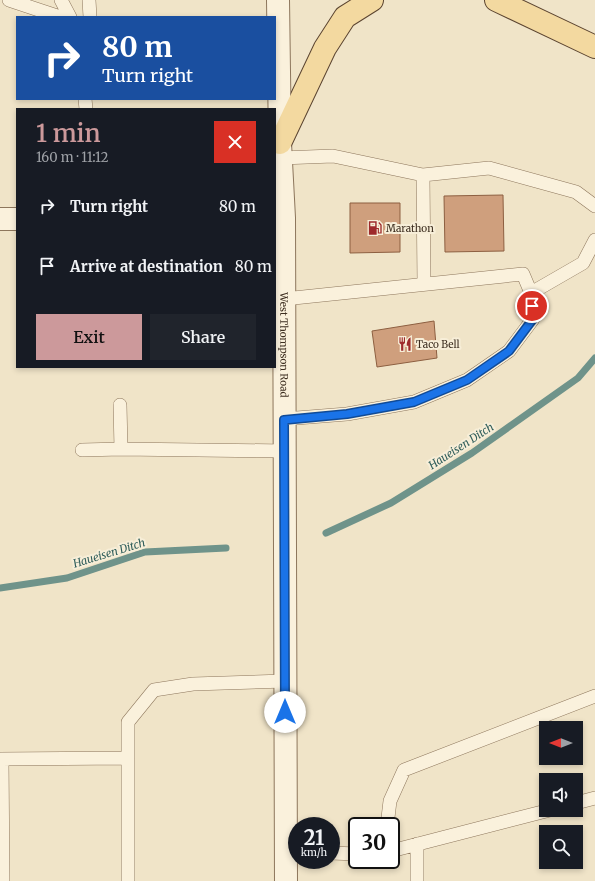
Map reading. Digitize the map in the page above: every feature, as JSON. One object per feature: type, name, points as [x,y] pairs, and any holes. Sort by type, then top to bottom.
[{"type":"main road","points":[[280,151],[325,48],[345,17],[372,0]]},
{"type":"main road","points":[[496,0],[595,47]]},
{"type":"street","name":"West Thompson Road","points":[[278,0],[280,218],[284,299],[285,681],[290,817]]},
{"type":"street","points":[[0,219],[16,219]]},
{"type":"street","name":"West Thompson Road","points":[[286,881],[288,869]]},
{"type":"lane","points":[[9,0],[57,16]]},
{"type":"lane","points":[[61,0],[69,16]]},
{"type":"lane","points":[[89,0],[90,16]]},
{"type":"lane","points":[[280,151],[333,156],[423,175],[489,168],[576,192],[595,206]]},
{"type":"lane","points":[[423,175],[424,284]]},
{"type":"lane","points":[[531,293],[583,263],[595,240]]},
{"type":"lane","points":[[284,299],[524,274],[531,293],[533,319],[509,351],[467,380],[414,402],[347,414],[284,420]]},
{"type":"lane","points":[[120,405],[120,449]]},
{"type":"lane","points":[[82,450],[285,451]]},
{"type":"lane","points":[[128,881],[128,722],[154,690],[193,684],[285,681]]},
{"type":"lane","points":[[388,817],[390,801],[404,770],[595,696]]},
{"type":"lane","points":[[3,881],[1,759],[128,758]]},
{"type":"lane","points":[[583,801],[595,798]]},
{"type":"lane","points":[[400,849],[539,813]]},
{"type":"lane","points":[[417,844],[417,881]]},
{"type":"building","points":[[503,195],[504,251],[445,252],[444,196]]},
{"type":"building","name":"Marathon","points":[[350,203],[400,203],[400,252],[350,253]]},
{"type":"building","name":"Taco Bell","points":[[434,321],[437,358],[377,367],[372,331]]},
{"type":"waterway","name":"Haueisen Ditch","points":[[326,533],[391,503],[472,453],[578,378],[595,358]]},
{"type":"waterway","name":"Haueisen Ditch","points":[[0,588],[67,578],[145,552],[226,548]]},
{"type":"place","name":"Marathon","points":[[375,228]]},
{"type":"place","name":"Taco Bell","points":[[405,344]]},
{"type":"route","points":[[285,712],[284,420],[347,414],[414,402],[467,380],[509,351],[533,319],[532,306]]}]
